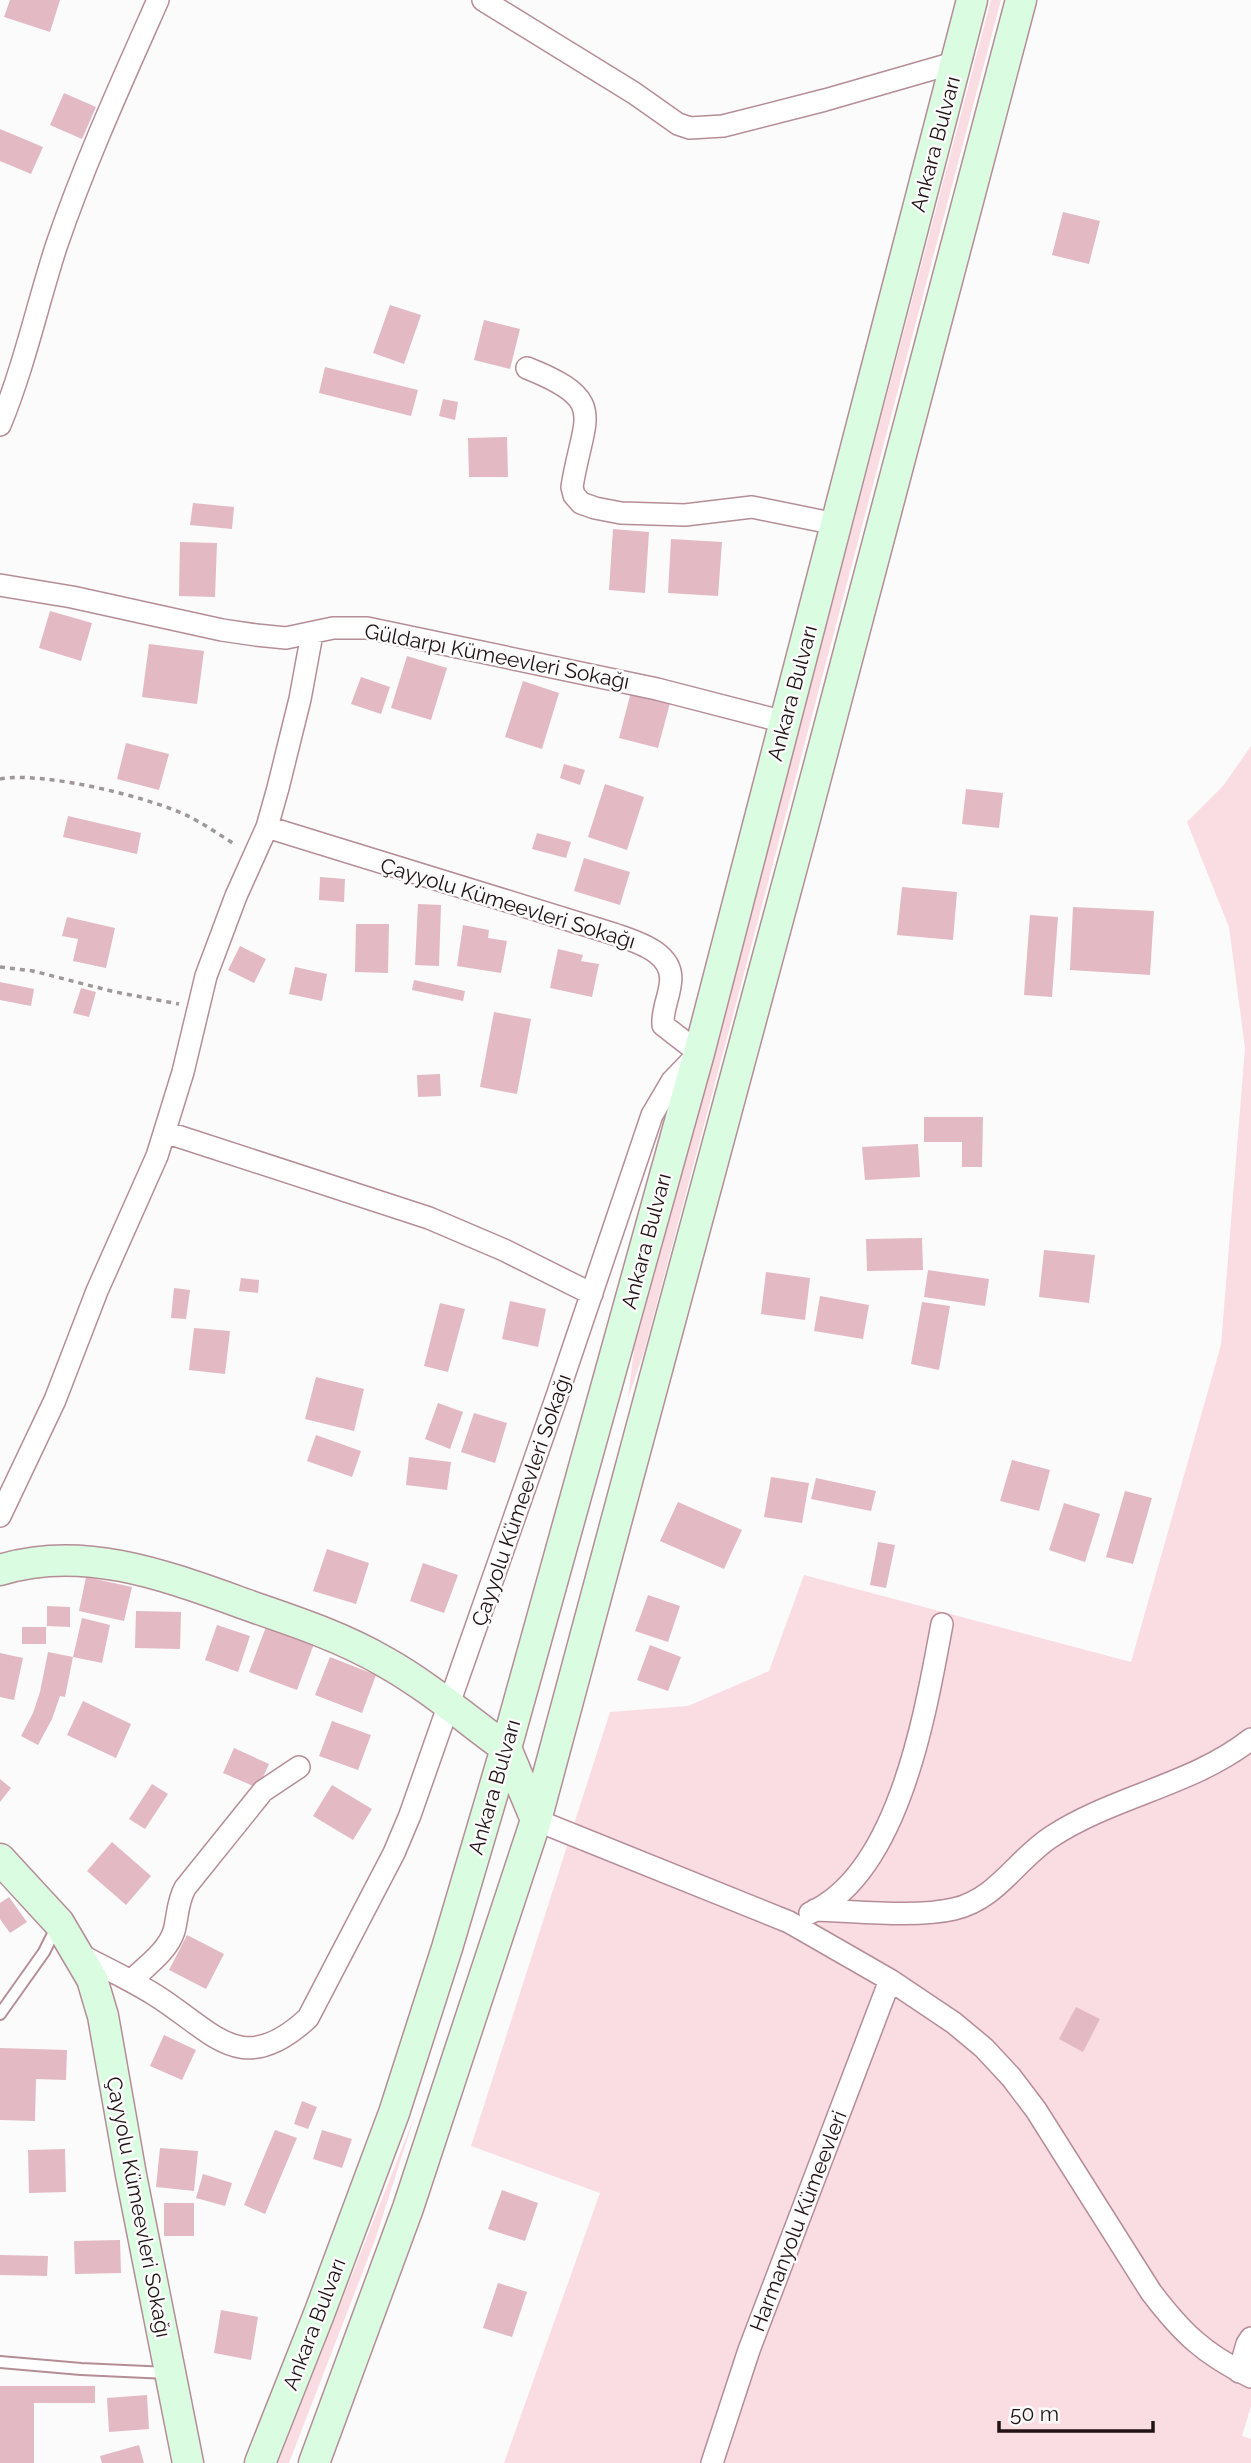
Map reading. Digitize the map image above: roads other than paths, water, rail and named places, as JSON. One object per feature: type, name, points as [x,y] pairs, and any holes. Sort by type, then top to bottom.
[{"type":"main road","name":"Ankara Bulvarı","points":[[260,2463],[320,2314],[394,2113],[447,1948],[506,1748],[699,1053],[972,0]]},
{"type":"main road","points":[[314,2463],[408,2208],[536,1821],[1021,0]]},
{"type":"main road","points":[[0,1570],[31,1563],[79,1560],[116,1564],[272,1613],[353,1646],[410,1677],[506,1748],[536,1821]]},
{"type":"main road","name":"Çayyolu Kümeevleri Sokağı","points":[[0,1859],[59,1923],[92,1979],[103,2016],[131,2175],[188,2463]]},
{"type":"street","points":[[0,425],[16,386],[56,248],[73,202],[103,125],[158,0]]},
{"type":"street","points":[[483,0],[634,93],[678,124],[690,128],[723,125],[825,100],[957,62]]},
{"type":"street","points":[[527,368],[569,387],[585,410],[587,422],[572,487],[574,495],[581,503],[595,508],[655,515],[685,515],[752,507],[836,524]]},
{"type":"street","name":"Güldarpı Kümeevleri Sokağı","points":[[0,585],[105,603],[222,630],[286,638],[333,628],[367,628],[657,689],[785,722]]},
{"type":"street","points":[[0,1516],[55,1400],[76,1341],[142,1192],[165,1132],[219,939],[267,827],[290,744],[312,634]]},
{"type":"street","name":"Çayyolu Kümeevleri Sokağı","points":[[79,1955],[156,1995],[205,2032],[221,2042],[239,2048],[274,2043],[309,2018],[394,1853],[449,1706],[652,1115],[672,1081],[699,1053],[663,1025],[662,1015],[671,975],[668,965],[652,949],[614,934],[267,827]]},
{"type":"street","points":[[165,1132],[429,1219],[504,1250],[592,1294]]},
{"type":"street","points":[[789,1922],[815,1910],[846,1887],[862,1870],[884,1830],[904,1788],[919,1733],[942,1624]]},
{"type":"street","points":[[815,1910],[924,1913],[952,1910],[974,1903],[999,1886],[1051,1837],[1221,1759],[1251,1739]]},
{"type":"street","points":[[131,1981],[167,1945],[173,1933],[177,1906],[185,1888],[262,1791],[299,1768]]},
{"type":"street","points":[[536,1821],[789,1922],[890,1980],[954,2023],[1012,2077],[1065,2154],[1151,2292],[1186,2335],[1205,2351],[1245,2374],[1247,2344],[1251,2338]]},
{"type":"street","name":"Harmanyolu Kümeevleri","points":[[712,2463],[749,2350],[890,1980]]},
{"type":"lane","points":[[0,2014],[44,1952],[59,1923]]},
{"type":"lane","points":[[0,2362],[170,2373]]}]
